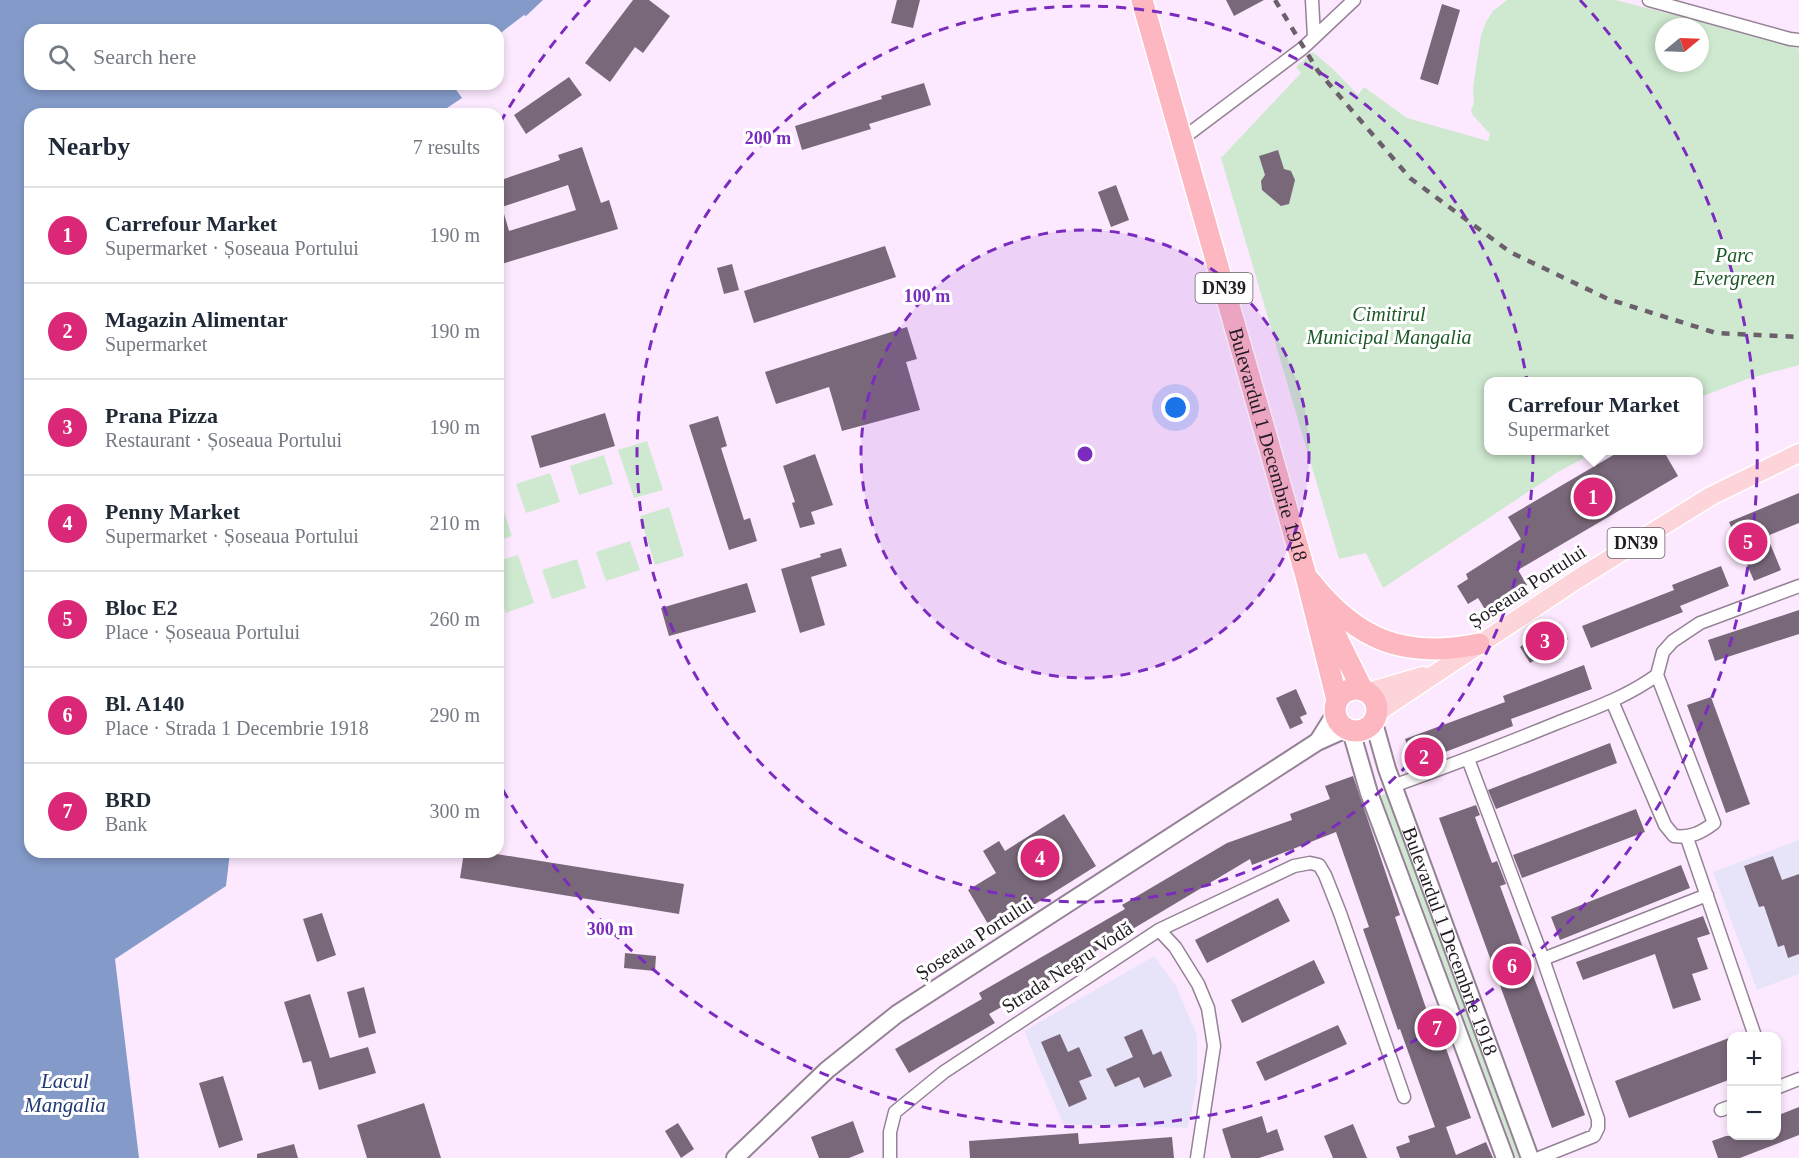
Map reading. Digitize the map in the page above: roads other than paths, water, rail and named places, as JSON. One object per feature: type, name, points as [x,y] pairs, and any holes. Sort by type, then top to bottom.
[{"type":"highway","name":"Bulevardul 1 Decembrie 1918","points":[[1142,0],[1306,576],[1342,718]]},
{"type":"highway","name":"Bulevardul 1 Decembrie 1918","points":[[1306,576],[1365,691]]},
{"type":"highway","points":[[1306,576],[1323,598],[1343,616],[1377,638],[1422,650],[1451,650],[1479,644]]},
{"type":"highway","points":[[1348,690],[1365,691],[1376,701],[1376,717],[1364,730],[1342,718],[1348,690]]},
{"type":"main road","name":"Șoseaua Portului","points":[[1437,672],[1711,496],[1799,453]]},
{"type":"main road","name":"DN39","points":[[1365,691],[1437,672]]},
{"type":"main road","name":"DN39","points":[[1376,717],[1437,672]]},
{"type":"main road","name":"Bulevardul 1 Decembrie 1918","points":[[1376,717],[1394,786],[1530,1158]]},
{"type":"main road","name":"Șoseaua Portului","points":[[735,1158],[826,1070],[897,1014],[1317,742],[1342,718]]},
{"type":"main road","name":"Bulevardul 1 Decembrie 1918","points":[[1342,718],[1505,1158]]},
{"type":"main road","points":[[755,1158],[756,1137]]},
{"type":"street","points":[[1306,0],[1314,37]]},
{"type":"street","points":[[1311,18],[1312,0]]},
{"type":"street","points":[[1182,139],[1297,53],[1354,0]]},
{"type":"street","points":[[1648,0],[1674,3],[1799,40]]},
{"type":"street","points":[[1612,701],[1665,825],[1674,836],[1687,838],[1714,823],[1657,675],[1663,652],[1672,642],[1700,622],[1799,586]]},
{"type":"street","points":[[1394,786],[1612,701],[1639,688],[1657,675]]},
{"type":"street","points":[[1468,759],[1543,959],[1598,1119],[1598,1128],[1594,1136],[1539,1158]]},
{"type":"street","points":[[1687,838],[1754,1032]]},
{"type":"street","points":[[1159,930],[1294,866],[1310,863],[1318,865],[1325,875],[1340,913],[1404,1097]]},
{"type":"street","points":[[1543,959],[1707,895]]},
{"type":"street","name":"Strada Negru Vodă","points":[[890,1158],[890,1132],[895,1112],[944,1072],[1159,930],[1175,947],[1193,975],[1208,1008],[1214,1046],[1197,1158]]},
{"type":"street","points":[[1781,1086],[1799,1079]]},
{"type":"water","name":"Lacul Mangalia","points":[[0,0],[543,0],[526,16],[524,15],[504,30],[504,24],[24,24],[24,90],[456,90],[462,98],[447,108],[24,108],[24,858],[229,858],[226,886],[115,959],[139,1158],[0,1158]]},
{"type":"railway","points":[[1275,0],[1318,71],[1410,178],[1510,252],[1608,299],[1716,333],[1799,337]]},
{"type":"place","name":"Carrefour Market","points":[[1593,497]]},
{"type":"place","name":"Bloc E2","points":[[1748,542]]},
{"type":"place","name":"Prana Pizza","points":[[1545,641]]},
{"type":"place","name":"Magazin Alimentar","points":[[1424,757]]},
{"type":"place","name":"Penny Market","points":[[1040,858]]},
{"type":"place","name":"Bl. A140","points":[[1512,966]]},
{"type":"place","name":"BRD","points":[[1437,1028]]},
{"type":"park label","name":"Parc Evergreen","points":[[1734,266]]},
{"type":"park label","name":"Cimitirul Municipal Mangalia","points":[[1389,326]]}]
